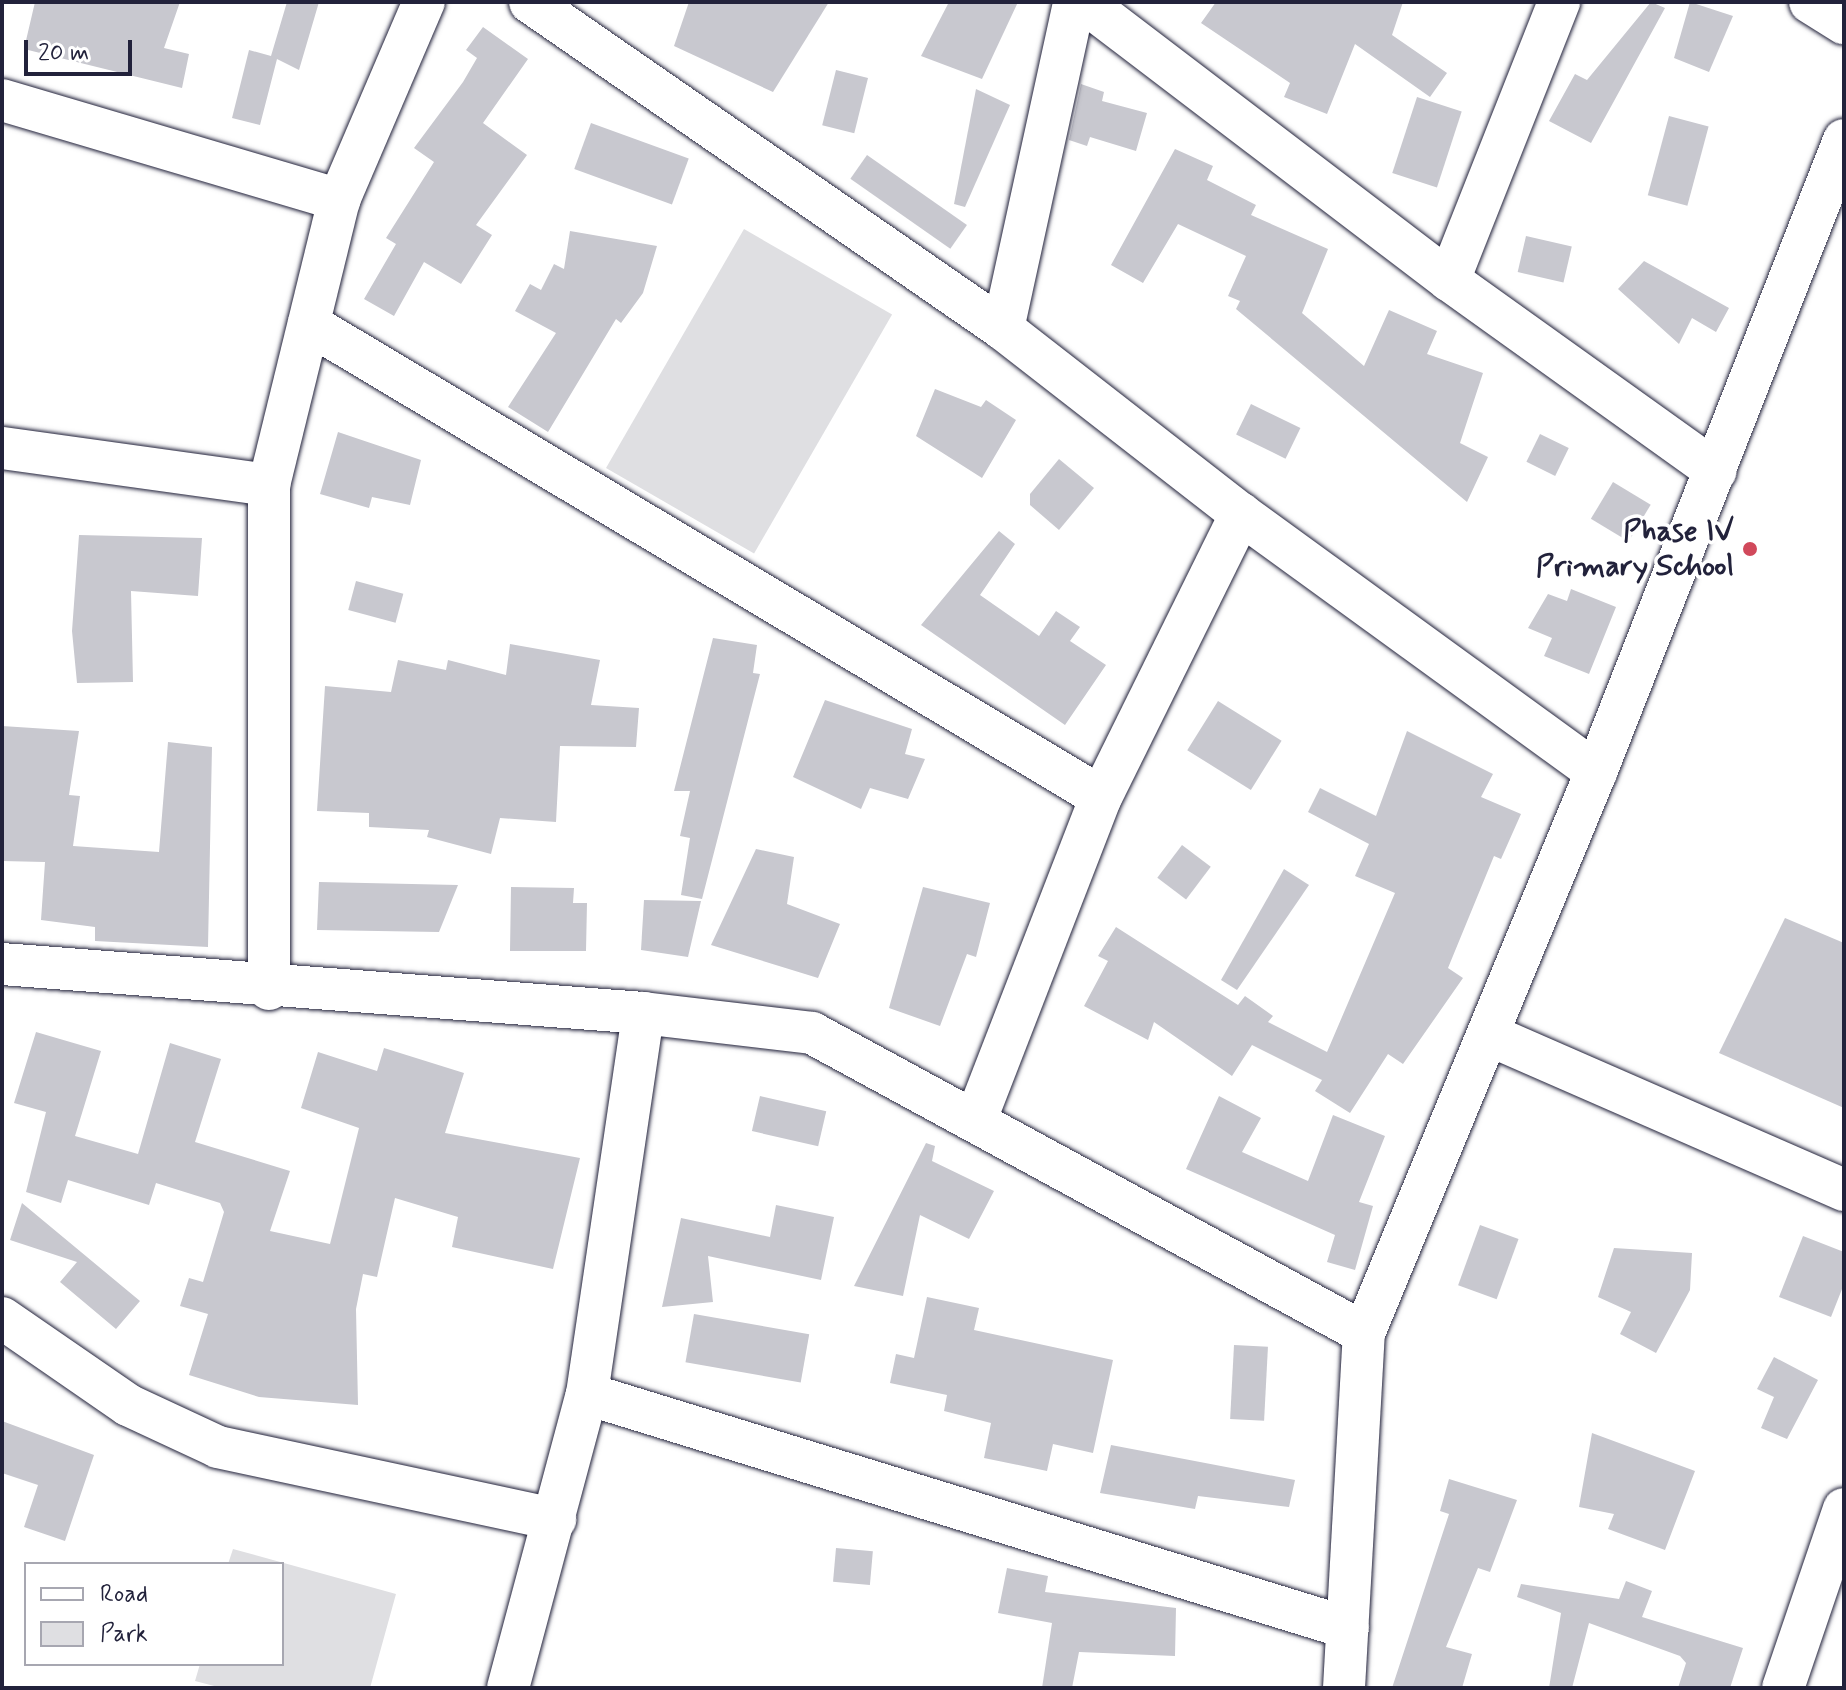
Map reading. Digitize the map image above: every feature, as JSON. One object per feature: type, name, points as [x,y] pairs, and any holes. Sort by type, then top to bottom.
[{"type":"street","points":[[269,989],[269,485],[339,200],[424,2]]},
{"type":"street","points":[[530,2],[1003,329],[1241,514],[1596,772]]},
{"type":"street","points":[[1003,329],[1074,2]]},
{"type":"street","points":[[1084,2],[1449,280],[1716,471]]},
{"type":"street","points":[[1449,280],[1559,2]]},
{"type":"street","points":[[1810,2],[1844,23]]},
{"type":"street","points":[[2,100],[339,200]]},
{"type":"street","points":[[1344,1688],[1364,1333],[1596,772],[1844,140]]},
{"type":"street","points":[[309,324],[1101,797]]},
{"type":"street","points":[[2,448],[269,485]]},
{"type":"street","points":[[976,1119],[1101,797],[1241,514]]},
{"type":"street","points":[[2,964],[269,989],[643,1013],[812,1033],[976,1119],[1364,1333]]},
{"type":"street","points":[[508,1688],[587,1394],[643,1013]]},
{"type":"street","points":[[1489,1035],[1844,1190]]},
{"type":"street","points":[[2,1318],[128,1405],[218,1447],[555,1519]]},
{"type":"street","points":[[587,1394],[1348,1628]]},
{"type":"street","points":[[1783,1688],[1844,1509]]},
{"type":"green space","points":[[744,229],[892,314],[754,554],[606,468]]},
{"type":"green space","points":[[233,1549],[280,1562],[229,1562]]},
{"type":"green space","points":[[284,1563],[396,1594],[370,1688],[222,1688],[195,1681],[199,1666],[284,1666]]},
{"type":"building","points":[[35,2],[180,2],[164,48],[189,54],[182,88],[24,49]]},
{"type":"building","points":[[287,2],[319,2],[299,70],[277,59],[260,125],[232,118],[249,50],[271,56]]},
{"type":"building","points":[[689,2],[829,2],[773,92],[674,46]]},
{"type":"building","points":[[949,2],[1018,2],[982,79],[921,56]]},
{"type":"building","points":[[1216,2],[1403,2],[1392,35],[1447,73],[1430,97],[1355,44],[1327,114],[1284,97],[1290,83],[1201,23]]},
{"type":"building","points":[[1651,2],[1665,8],[1591,143],[1549,121],[1575,74],[1587,80]]},
{"type":"building","points":[[1690,2],[1733,16],[1709,72],[1674,58]]},
{"type":"building","points":[[483,27],[528,59],[483,123],[527,155],[476,225],[492,235],[461,284],[424,262],[394,316],[364,299],[396,244],[386,238],[434,162],[414,148],[477,58],[466,50]]},
{"type":"building","points":[[836,70],[868,78],[854,133],[822,125]]},
{"type":"building","points":[[1081,84],[1104,92],[1102,101],[1147,113],[1136,151],[1090,137],[1087,146],[1069,140]]},
{"type":"building","points":[[976,89],[1010,105],[965,207],[954,204]]},
{"type":"building","points":[[1417,97],[1462,112],[1437,188],[1392,173]]},
{"type":"building","points":[[1669,116],[1709,127],[1687,206],[1648,195]]},
{"type":"building","points":[[591,123],[689,159],[672,205],[574,169]]},
{"type":"building","points":[[1175,149],[1213,166],[1207,180],[1256,205],[1251,215],[1328,249],[1302,313],[1364,366],[1389,310],[1437,331],[1427,354],[1483,373],[1460,443],[1488,457],[1467,502],[1236,309],[1240,301],[1228,296],[1246,256],[1178,224],[1143,283],[1111,265]]},
{"type":"building","points":[[867,155],[967,225],[950,249],[850,179]]},
{"type":"building","points":[[570,231],[657,246],[643,293],[621,323],[616,319],[548,432],[508,407],[556,333],[515,311],[530,284],[541,290],[554,264],[564,269]]},
{"type":"building","points":[[1526,236],[1572,247],[1563,283],[1518,272]]},
{"type":"building","points":[[1644,261],[1729,308],[1716,332],[1692,318],[1679,344],[1618,289]]},
{"type":"building","points":[[935,389],[981,407],[986,400],[1016,420],[982,478],[916,436]]},
{"type":"building","points":[[1251,404],[1300,428],[1286,459],[1236,435]]},
{"type":"building","points":[[338,432],[421,460],[410,505],[372,497],[369,508],[320,494]]},
{"type":"building","points":[[1540,434],[1569,448],[1555,476],[1526,462]]},
{"type":"building","points":[[1059,459],[1094,488],[1059,530],[1030,505],[1030,494]]},
{"type":"building","points":[[1613,482],[1651,505],[1629,542],[1591,519]]},
{"type":"building","points":[[999,531],[1015,544],[980,595],[1039,636],[1056,611],[1080,627],[1070,641],[1106,665],[1065,725],[921,625]]},
{"type":"building","points":[[79,535],[202,538],[198,596],[131,591],[133,682],[77,683],[72,631]]},
{"type":"building","points":[[356,581],[403,594],[396,623],[348,610]]},
{"type":"building","points":[[1571,589],[1616,607],[1589,674],[1544,656],[1552,638],[1528,628],[1548,594],[1567,601]]},
{"type":"building","points":[[713,638],[757,645],[753,673],[760,674],[702,899],[681,895],[690,838],[680,836],[690,791],[674,791]]},
{"type":"building","points":[[510,644],[600,660],[591,705],[639,708],[636,747],[560,746],[556,822],[500,818],[491,854],[427,837],[429,830],[369,827],[369,813],[317,811],[325,686],[391,692],[398,660],[446,670],[448,660],[506,675]]},
{"type":"building","points":[[825,700],[912,729],[905,754],[925,759],[908,799],[870,788],[861,809],[793,777]]},
{"type":"building","points":[[1218,701],[1282,741],[1251,790],[1187,750]]},
{"type":"building","points":[[2,726],[79,731],[69,795],[80,796],[73,846],[159,852],[168,742],[212,747],[208,947],[95,941],[95,927],[41,920],[45,862],[2,861]]},
{"type":"building","points":[[1407,731],[1493,774],[1481,797],[1521,814],[1501,859],[1494,856],[1448,968],[1463,978],[1403,1064],[1388,1054],[1350,1113],[1315,1091],[1322,1080],[1252,1045],[1232,1076],[1154,1022],[1148,1040],[1084,1006],[1108,961],[1098,956],[1116,927],[1238,1005],[1245,996],[1273,1016],[1268,1022],[1327,1052],[1395,893],[1355,876],[1369,844],[1308,812],[1320,788],[1376,816]]},
{"type":"building","points":[[1182,845],[1211,867],[1186,899],[1157,878]]},
{"type":"building","points":[[756,849],[794,857],[787,904],[840,924],[818,978],[711,945]]},
{"type":"building","points":[[1284,869],[1309,885],[1237,990],[1221,980]]},
{"type":"building","points":[[319,882],[458,885],[439,932],[317,930]]},
{"type":"building","points":[[511,887],[574,888],[573,903],[587,903],[586,951],[510,951]]},
{"type":"building","points":[[923,887],[990,903],[976,957],[967,954],[940,1026],[889,1008]]},
{"type":"building","points":[[644,900],[701,901],[688,957],[641,950]]},
{"type":"building","points":[[1785,918],[1844,943],[1844,1108],[1719,1053]]},
{"type":"building","points":[[36,1032],[101,1051],[75,1136],[138,1154],[170,1043],[221,1059],[195,1142],[290,1171],[270,1231],[330,1244],[359,1128],[301,1108],[318,1052],[377,1071],[384,1048],[464,1073],[445,1133],[580,1158],[553,1269],[452,1247],[458,1217],[395,1198],[377,1277],[363,1274],[356,1309],[358,1405],[259,1397],[189,1375],[208,1314],[180,1306],[189,1278],[203,1282],[224,1212],[220,1203],[156,1183],[149,1205],[68,1180],[61,1203],[26,1192],[46,1112],[14,1103]]},
{"type":"building","points":[[760,1096],[826,1111],[818,1146],[752,1131]]},
{"type":"building","points":[[1219,1096],[1261,1118],[1242,1152],[1308,1181],[1333,1115],[1385,1136],[1359,1202],[1373,1206],[1355,1270],[1327,1262],[1335,1235],[1186,1169]]},
{"type":"building","points":[[926,1143],[935,1146],[932,1161],[994,1191],[969,1239],[920,1215],[903,1296],[854,1286]]},
{"type":"building","points":[[22,1203],[140,1301],[116,1329],[60,1282],[77,1262],[10,1240]]},
{"type":"building","points":[[776,1205],[834,1217],[821,1280],[708,1256],[713,1302],[662,1307],[681,1218],[770,1237]]},
{"type":"building","points":[[1480,1225],[1519,1239],[1497,1299],[1458,1285]]},
{"type":"building","points":[[1803,1236],[1844,1252],[1844,1284],[1831,1317],[1779,1297]]},
{"type":"building","points":[[1614,1248],[1692,1253],[1690,1290],[1656,1353],[1620,1334],[1631,1312],[1598,1297]]},
{"type":"building","points":[[927,1297],[979,1308],[974,1330],[1113,1360],[1093,1453],[1053,1444],[1047,1471],[984,1458],[991,1423],[944,1411],[947,1395],[890,1383],[896,1354],[914,1358]]},
{"type":"building","points":[[694,1314],[809,1334],[801,1383],[685,1362]]},
{"type":"building","points":[[1234,1345],[1268,1347],[1264,1421],[1230,1419]]},
{"type":"building","points":[[1774,1357],[1818,1380],[1787,1439],[1761,1428],[1774,1397],[1757,1389]]},
{"type":"building","points":[[2,1421],[94,1455],[65,1541],[24,1527],[38,1485],[2,1473]]},
{"type":"building","points":[[1592,1433],[1695,1471],[1665,1550],[1608,1529],[1614,1514],[1579,1507]]},
{"type":"building","points":[[1111,1445],[1295,1480],[1289,1507],[1198,1496],[1195,1509],[1100,1493]]},
{"type":"building","points":[[1449,1479],[1517,1500],[1490,1572],[1478,1568],[1446,1647],[1472,1654],[1462,1688],[1392,1688],[1449,1514],[1440,1511]]},
{"type":"building","points":[[836,1548],[873,1551],[870,1585],[833,1582]]},
{"type":"building","points":[[1007,1568],[1048,1576],[1045,1592],[1176,1608],[1175,1656],[1079,1652],[1072,1688],[1042,1688],[1052,1623],[998,1613]]},
{"type":"building","points":[[1626,1581],[1652,1591],[1642,1617],[1743,1648],[1730,1688],[1678,1688],[1686,1663],[1680,1656],[1589,1623],[1572,1688],[1549,1688],[1561,1613],[1517,1597],[1521,1584],[1619,1599]]},
{"type":"place","name":"Phase IV Primary School","points":[[1750,549]]}]
